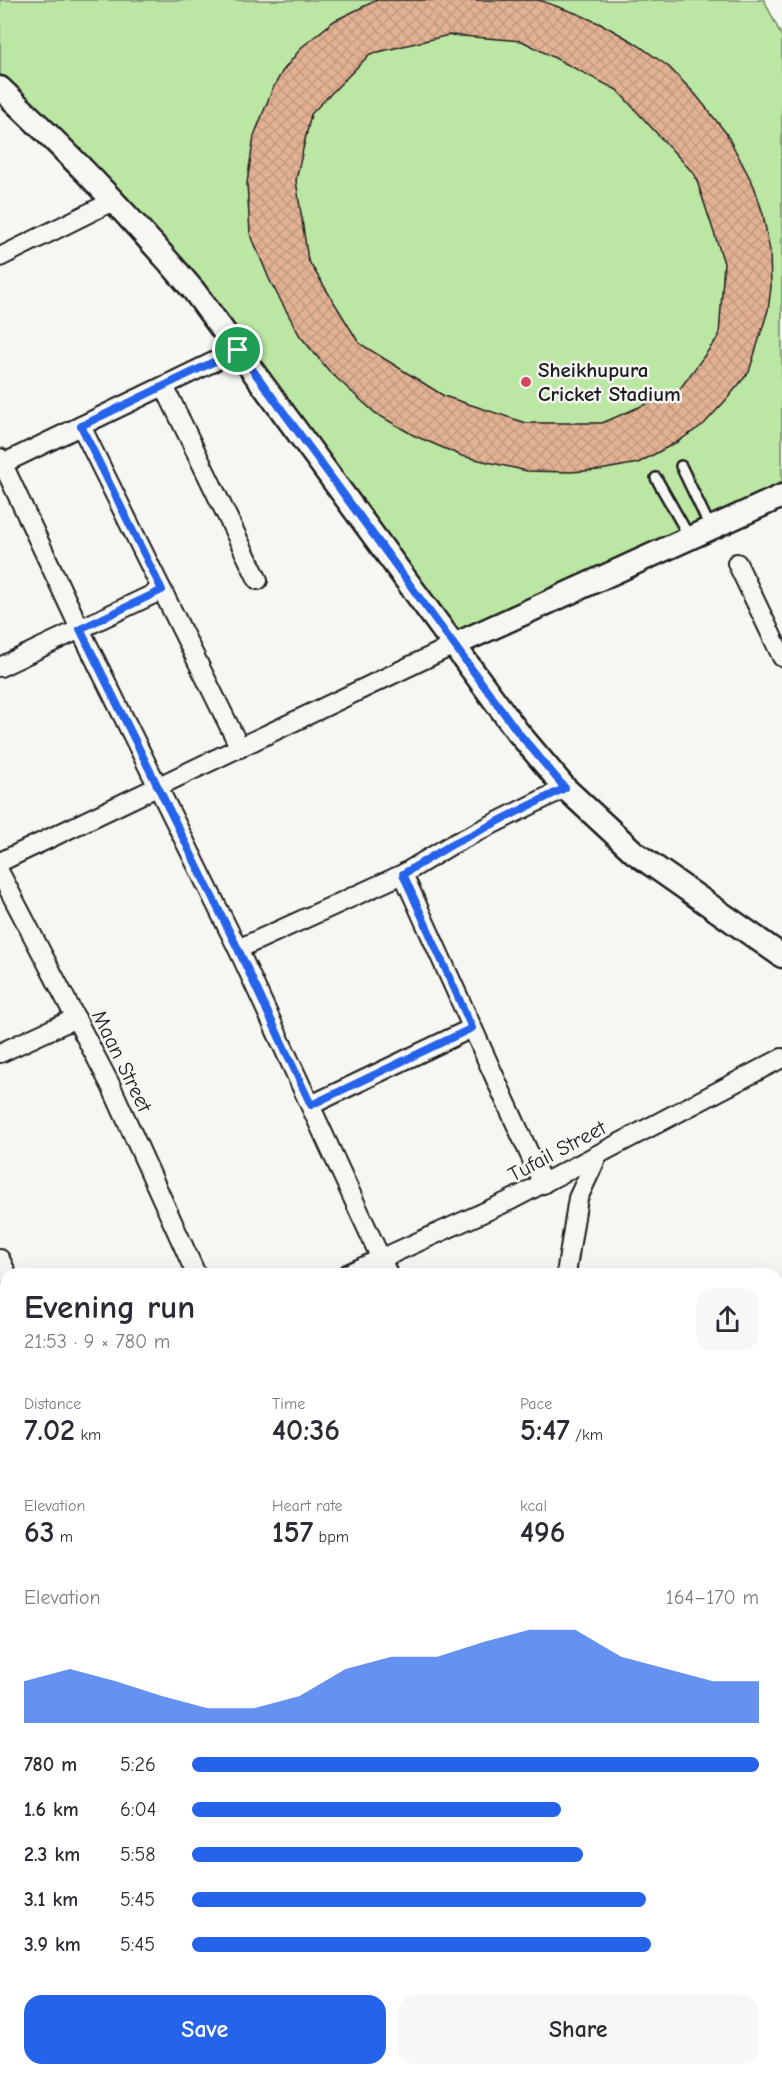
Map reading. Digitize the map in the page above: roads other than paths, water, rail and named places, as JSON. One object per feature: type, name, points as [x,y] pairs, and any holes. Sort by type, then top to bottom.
[{"type":"street","points":[[0,88],[55,140],[165,256],[238,350],[517,731],[565,788],[635,853],[782,956]]},
{"type":"street","points":[[0,257],[113,201]]},
{"type":"street","points":[[238,350],[1,462],[80,629],[238,949],[385,1266]]},
{"type":"street","points":[[164,386],[258,580]]},
{"type":"street","points":[[81,426],[240,748]]},
{"type":"street","points":[[0,862],[454,645],[782,496]]},
{"type":"street","points":[[736,562],[782,657]]},
{"type":"street","points":[[0,667],[162,590]]},
{"type":"street","points":[[238,949],[403,874],[451,845],[565,788]]},
{"type":"street","name":"Maan Street","points":[[0,873],[111,1086],[193,1268]]},
{"type":"street","points":[[403,874],[543,1184]]},
{"type":"street","points":[[0,1053],[76,1018]]},
{"type":"street","points":[[311,1105],[472,1028]]},
{"type":"street","name":"Tufail Street","points":[[385,1266],[782,1058]]},
{"type":"street","points":[[567,1268],[578,1198],[598,1155]]},
{"type":"lane","points":[[681,466],[711,529]]},
{"type":"lane","points":[[656,478],[690,538]]},
{"type":"place","name":"Sheikhupura Cricket Stadium","points":[[526,382]]}]
